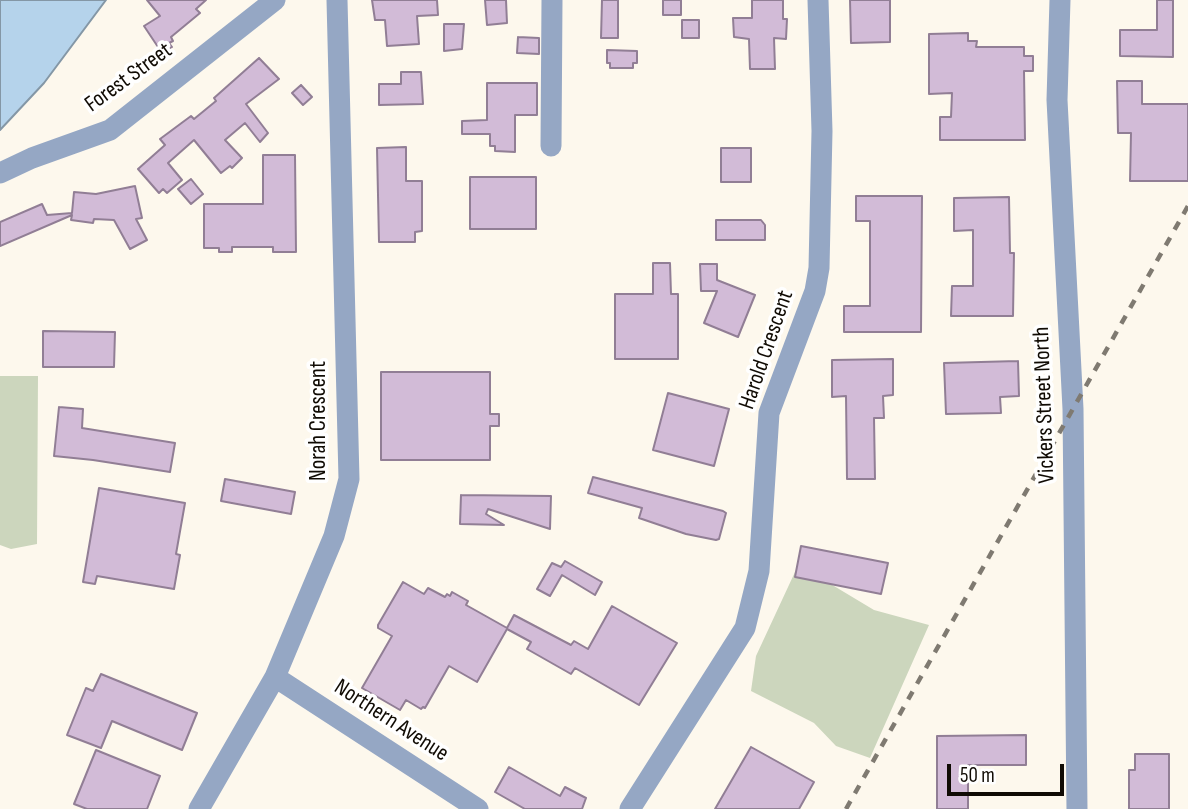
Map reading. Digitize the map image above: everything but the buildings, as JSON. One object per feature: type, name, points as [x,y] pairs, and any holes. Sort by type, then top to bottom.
[{"type":"street","name":"Forest Street","points":[[0,173],[32,158],[110,130],[275,0]]},
{"type":"street","name":"Norah Crescent","points":[[199,809],[275,677],[334,536],[349,479],[337,0]]},
{"type":"street","points":[[551,146],[552,0]]},
{"type":"street","name":"Harold Crescent","points":[[630,809],[745,628],[760,571],[769,413],[815,291],[819,268],[822,131],[818,0]]},
{"type":"street","name":"Vickers Street North","points":[[1060,0],[1057,100],[1073,409],[1077,809]]},
{"type":"street","name":"Northern Avenue","points":[[275,677],[478,809]]},
{"type":"green space","points":[[0,376],[38,376],[37,544],[11,549],[0,545]]},
{"type":"green space","points":[[809,571],[874,610],[929,625],[870,758],[836,746],[814,723],[751,691],[756,656],[795,572]]},
{"type":"water","points":[[0,0],[106,0],[44,83],[0,130]]},
{"type":"railway","points":[[846,809],[1188,206]]}]
